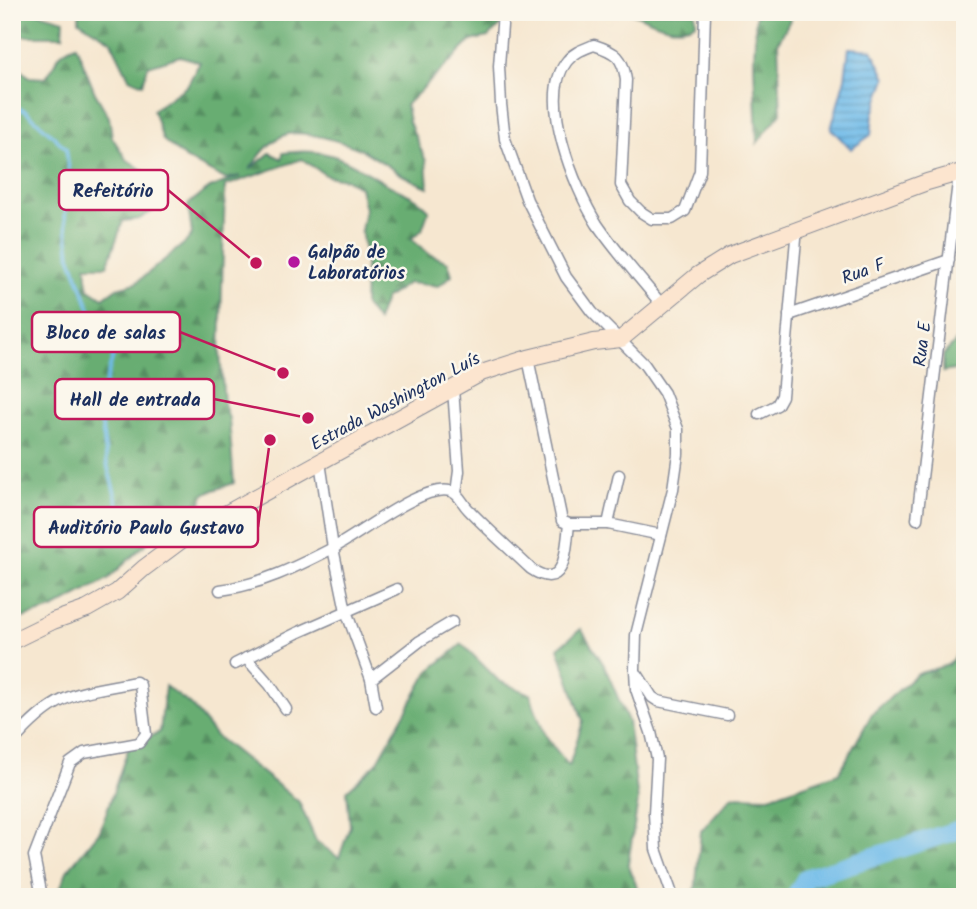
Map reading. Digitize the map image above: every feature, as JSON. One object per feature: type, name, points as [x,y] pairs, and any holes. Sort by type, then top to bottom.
[{"type":"street","points":[[503,12],[499,66],[505,139],[527,200],[566,276],[592,312],[644,364],[664,393],[678,429],[673,489],[636,635],[635,669],[636,689],[657,759],[654,813],[656,849],[673,897]]},
{"type":"street","points":[[661,304],[597,223],[569,164],[557,110],[559,79],[566,62],[577,52],[594,45],[612,51],[624,65],[626,80],[621,185],[640,212],[652,219],[672,219],[685,211],[700,171],[705,12]]},
{"type":"street","points":[[621,339],[698,275],[730,255],[797,228],[962,172]]},
{"type":"street","name":"Rua E","points":[[917,519],[962,172]]},
{"type":"street","points":[[759,414],[777,405],[782,396],[797,228]]},
{"type":"street","name":"Rua F","points":[[789,315],[949,260]]},
{"type":"street","name":"Estrada Washington Luís","points":[[12,641],[87,609],[117,592],[191,533],[481,373],[528,358],[594,342],[621,339]]},
{"type":"street","points":[[528,358],[562,521],[569,524],[608,524],[661,535]]},
{"type":"street","points":[[453,389],[459,471],[456,493]]},
{"type":"street","points":[[320,462],[346,611],[371,680],[376,707]]},
{"type":"street","points":[[608,524],[619,475]]},
{"type":"street","points":[[220,590],[249,586],[333,548],[411,500],[438,491],[456,493],[466,507],[540,575],[555,576],[560,569],[569,524]]},
{"type":"street","points":[[235,664],[397,589]]},
{"type":"street","points":[[371,680],[433,632],[452,622]]},
{"type":"street","points":[[246,658],[286,709]]},
{"type":"street","points":[[635,669],[645,687],[658,701],[727,715]]},
{"type":"street","points":[[12,743],[38,714],[60,700],[78,693],[136,682],[140,685],[146,734],[143,739],[139,743],[84,753],[70,763],[34,856],[42,897]]},
{"type":"green space","points":[[12,12],[36,12],[64,20],[63,36],[22,36],[12,44]]},
{"type":"green space","points":[[79,12],[516,12],[488,37],[471,41],[406,105],[409,122],[426,161],[428,187],[362,150],[315,135],[295,133],[276,140],[249,170],[270,153],[282,159],[283,153],[314,152],[350,163],[414,197],[429,210],[422,230],[411,239],[429,254],[448,262],[452,275],[439,286],[408,283],[385,299],[377,321],[364,304],[366,256],[361,231],[365,209],[360,187],[345,179],[327,176],[302,159],[225,186],[220,353],[234,483],[205,493],[200,505],[165,526],[108,579],[53,609],[12,621],[12,64],[30,77],[45,78],[63,51],[76,45],[95,93],[109,117],[112,137],[126,159],[153,177],[167,192],[167,203],[139,219],[123,221],[107,266],[86,266],[88,288],[103,298],[117,288],[136,283],[186,242],[192,234],[188,204],[210,188],[240,176],[225,179],[185,158],[163,140],[153,110],[187,86],[200,62],[180,56],[148,66],[143,84],[129,78],[111,41],[79,21]]},
{"type":"green space","points":[[630,12],[695,12],[696,23],[679,28],[671,27]]},
{"type":"green space","points":[[756,12],[794,12],[778,43],[781,113],[757,143],[754,63]]},
{"type":"green space","points":[[965,332],[965,368],[943,372],[943,355]]},
{"type":"green space","points":[[581,629],[604,665],[628,721],[638,801],[628,864],[641,897],[57,897],[67,871],[100,831],[129,746],[160,732],[165,686],[191,705],[216,736],[299,802],[316,841],[339,858],[350,826],[347,791],[377,763],[428,672],[462,644],[499,681],[530,694],[545,736],[569,766],[583,721],[558,648]]},
{"type":"green space","points":[[965,644],[965,897],[697,897],[695,893],[701,831],[732,796],[769,797],[839,773],[872,714],[917,674],[948,665]]},
{"type":"water","points":[[849,48],[872,50],[886,78],[873,114],[871,135],[851,149],[831,129],[845,78]]},
{"type":"waterway","points":[[12,106],[26,111],[66,148],[70,178],[65,216],[70,256],[90,309],[115,350],[99,404],[107,464],[121,516]]},
{"type":"waterway","points":[[795,897],[806,878],[965,828]]},
{"type":"place","name":"Galpão de Laboratórios","points":[[294,262]]},
{"type":"place","name":"Refeitório","points":[[256,263]]},
{"type":"place","name":"Bloco de salas","points":[[283,373]]},
{"type":"place","name":"Hall de entrada","points":[[308,418]]},
{"type":"place","name":"Auditório Paulo Gustavo","points":[[270,440]]}]
